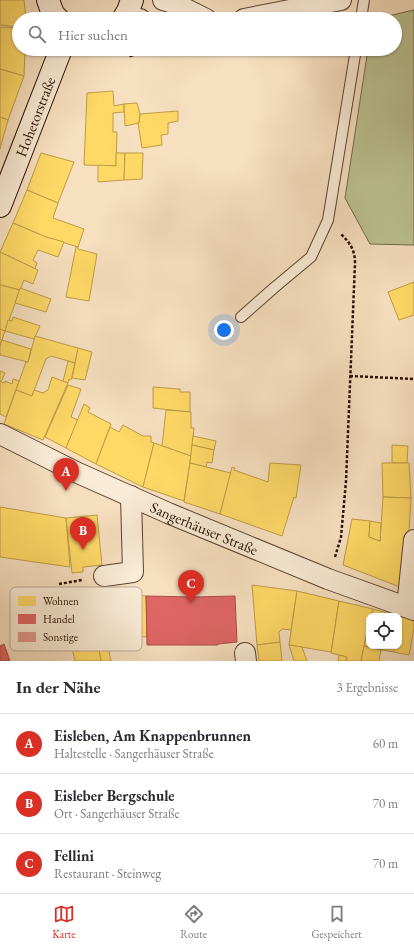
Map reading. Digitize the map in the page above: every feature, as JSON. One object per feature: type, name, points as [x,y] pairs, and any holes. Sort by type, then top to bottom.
[{"type":"main road","points":[[48,0],[52,12]]},
{"type":"main road","points":[[127,12],[132,0]]},
{"type":"main road","name":"Hohetorstraße","points":[[0,206],[58,56]]},
{"type":"street","points":[[163,0],[176,4],[192,12]]},
{"type":"street","points":[[280,12],[341,0]]},
{"type":"street","name":"Sangerhäuser Straße","points":[[0,434],[78,473],[131,496],[328,579],[410,608]]},
{"type":"street","points":[[104,576],[133,572],[131,496]]},
{"type":"street","points":[[410,608],[414,540]]},
{"type":"lane","points":[[362,12],[364,0]]},
{"type":"lane","points":[[241,317],[311,257],[328,220],[355,56]]},
{"type":"path","points":[[328,220],[349,242],[355,257],[346,481],[341,537],[328,579]]},
{"type":"path","points":[[350,376],[414,379]]},
{"type":"green space","points":[[414,10],[414,245],[370,244],[345,198],[367,56],[402,56],[402,13]]},
{"type":"building: Wohnen","points":[[0,0],[24,0],[25,12],[12,12],[12,26],[0,25]]},
{"type":"building: Wohnen","points":[[0,27],[12,28],[12,56],[25,56],[24,76],[0,69]]},
{"type":"building: Wohnen","points":[[0,69],[24,76],[8,120],[0,117]]},
{"type":"building: Wohnen","points":[[113,91],[114,106],[124,104],[124,112],[113,113],[113,132],[117,132],[116,166],[84,165],[87,93]]},
{"type":"building: Wohnen","points":[[137,103],[140,114],[139,123],[125,126],[124,104]]},
{"type":"building: Wohnen","points":[[178,111],[178,121],[168,123],[168,134],[161,135],[162,145],[142,148],[138,123],[140,114]]},
{"type":"building: Wohnen","points":[[0,117],[8,120],[0,149]]},
{"type":"building: Wohnen","points":[[41,153],[74,162],[58,203],[27,190]]},
{"type":"building: Wohnen","points":[[116,153],[125,153],[124,180],[98,182],[98,165],[116,166]]},
{"type":"building: Wohnen","points":[[125,153],[143,153],[142,179],[124,180]]},
{"type":"building: Wohnen","points":[[27,190],[58,203],[53,218],[84,229],[78,247],[46,237],[13,223]]},
{"type":"building: Wohnen","points":[[13,223],[46,237],[64,242],[58,257],[38,250],[33,260],[37,263],[35,269],[0,252]]},
{"type":"building: Wohnen","points":[[76,247],[78,247],[78,249],[97,254],[89,301],[66,297]]},
{"type":"building: Wohnen","points":[[0,252],[38,270],[33,284],[24,280],[20,290],[0,285]]},
{"type":"building: Wohnen","points":[[414,282],[414,315],[399,320],[388,292]]},
{"type":"building: Wohnen","points":[[0,285],[20,290],[5,331],[0,329]]},
{"type":"building: Wohnen","points":[[20,288],[51,299],[46,312],[15,303]]},
{"type":"building: Wohnen","points":[[13,317],[40,326],[34,339],[5,331],[8,320],[12,321]]},
{"type":"building: Wohnen","points":[[0,329],[5,331],[0,346]]},
{"type":"building: Wohnen","points":[[35,336],[78,348],[75,363],[51,356],[46,359],[32,396],[16,390],[26,362],[28,362]]},
{"type":"building: Wohnen","points":[[2,340],[31,349],[28,362],[0,355]]},
{"type":"building: Wohnen","points":[[78,348],[92,352],[85,380],[72,378]]},
{"type":"building: Wohnen","points":[[68,361],[75,363],[71,380],[69,379],[68,383],[63,381]]},
{"type":"building: Wohnen","points":[[0,371],[5,373],[1,382],[5,383],[5,381],[12,384],[13,379],[19,381],[6,417],[0,414]]},
{"type":"building: Wohnen","points":[[52,377],[68,383],[43,440],[4,424],[16,390],[32,396],[34,390],[43,393],[48,390]]},
{"type":"building: Wohnen","points":[[68,385],[81,389],[71,417],[78,420],[66,448],[45,437]]},
{"type":"building: Wohnen","points":[[153,387],[180,389],[180,392],[190,392],[190,412],[153,408]]},
{"type":"building: Wohnen","points":[[84,404],[90,408],[88,412],[111,424],[96,464],[66,448]]},
{"type":"building: Wohnen","points":[[166,410],[191,412],[191,428],[194,428],[191,456],[162,446]]},
{"type":"building: Wohnen","points":[[123,425],[143,436],[151,436],[151,442],[154,443],[143,487],[96,464],[110,427],[119,432]]},
{"type":"building: Wohnen","points":[[193,436],[216,441],[214,450],[192,445]]},
{"type":"building: Wohnen","points":[[154,443],[191,456],[184,501],[143,487]]},
{"type":"building: Wohnen","points":[[192,445],[214,450],[212,463],[207,462],[206,467],[190,463]]},
{"type":"building: Wohnen","points":[[392,445],[408,446],[407,463],[392,463]]},
{"type":"building: Wohnen","points":[[190,463],[231,473],[220,514],[184,502]]},
{"type":"building: Wohnen","points":[[270,463],[301,465],[296,498],[294,497],[282,536],[220,514],[232,467],[235,468],[234,470],[268,482]]},
{"type":"building: Wohnen","points":[[382,463],[409,463],[411,498],[383,497]]},
{"type":"building: Wohnen","points":[[383,497],[411,498],[408,550],[400,587],[343,565],[352,519],[370,521],[369,537],[380,541]]},
{"type":"building: Wohnen","points":[[0,507],[66,518],[70,567],[0,557]]},
{"type":"building: Wohnen","points":[[97,515],[102,565],[83,567],[83,572],[72,573],[66,518]]},
{"type":"building: Wohnen","points":[[370,521],[381,523],[380,541],[369,537]]},
{"type":"building: Wohnen","points":[[252,585],[297,591],[291,630],[282,629],[279,632],[280,642],[257,645]]},
{"type":"building: Wohnen","points":[[297,591],[339,601],[331,652],[289,645]]},
{"type":"building: Wohnen","points":[[142,596],[146,596],[147,637],[142,637]]},
{"type":"building: Wohnen","points":[[339,601],[373,609],[372,613],[366,613],[366,638],[361,661],[346,661],[347,657],[331,653]]},
{"type":"building: Wohnen","points":[[373,609],[387,613],[372,613]]},
{"type":"building: Wohnen","points":[[402,617],[414,620],[414,629],[409,655],[379,649],[402,649]]},
{"type":"building: Wohnen","points":[[280,642],[282,661],[259,661],[257,645]]},
{"type":"building: Wohnen","points":[[289,645],[302,647],[307,661],[294,661]]},
{"type":"building: Wohnen","points":[[364,646],[366,646],[366,649],[381,650],[379,661],[361,661]]},
{"type":"building: Wohnen","points":[[73,651],[99,651],[101,661],[75,661]]},
{"type":"building: Wohnen","points":[[99,651],[109,651],[111,661],[101,661]]},
{"type":"building: Wohnen","points":[[339,655],[347,657],[346,661],[338,661]]},
{"type":"building: Handel","points":[[146,596],[235,596],[237,642],[218,645],[147,645]]},
{"type":"building: Handel","points":[[4,644],[10,661],[0,661],[0,646]]},
{"type":"place","name":"Eisleben, Am Knappenbrunnen","points":[[66,491]]},
{"type":"place","name":"Eisleber Bergschule","points":[[83,550]]},
{"type":"place","name":"Fellini","points":[[191,603]]}]
